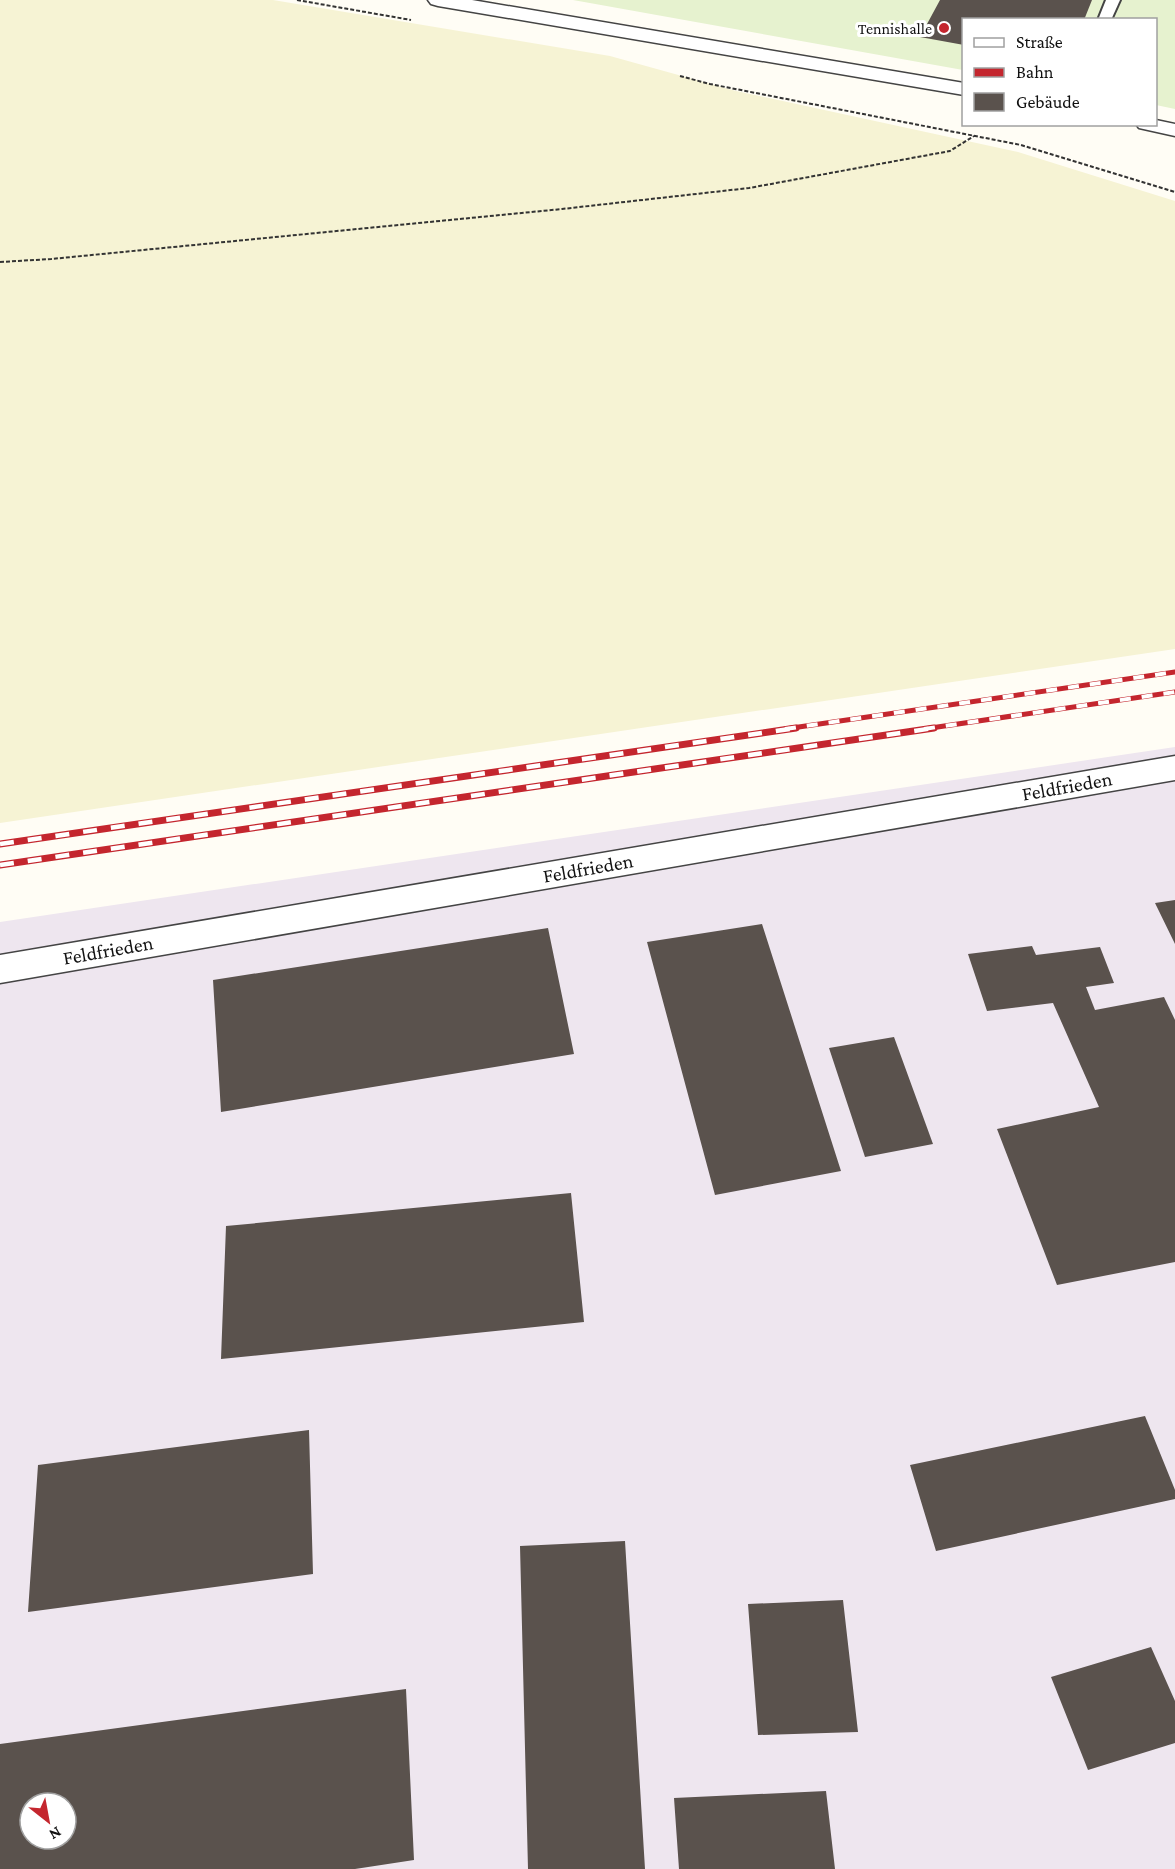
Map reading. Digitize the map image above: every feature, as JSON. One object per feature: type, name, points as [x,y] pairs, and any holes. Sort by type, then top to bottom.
[{"type":"street","points":[[438,0],[962,89]]},
{"type":"street","points":[[1156,126],[1175,130]]},
{"type":"street","name":"Feldfrieden","points":[[0,969],[1175,768]]},
{"type":"lane","points":[[1105,18],[1113,0]]},
{"type":"path","points":[[297,0],[415,21]]},
{"type":"path","points":[[678,75],[710,84],[1021,146],[1175,192]]},
{"type":"path","points":[[0,262],[526,213],[749,188],[950,151],[974,136]]},
{"type":"shaded area","points":[[0,0],[273,0],[610,56],[736,91],[1018,152],[1175,201],[1175,649],[0,823]]},
{"type":"shaded area","points":[[1175,747],[1175,1869],[0,1869],[0,922]]},
{"type":"green space","points":[[573,0],[1175,0],[1175,109],[1157,105],[1157,18],[962,18],[962,70]]},
{"type":"building","name":"Tennishalle","points":[[940,0],[1092,0],[1085,18],[962,18],[962,45],[920,37]]},
{"type":"building","points":[[1175,900],[1175,944],[1155,903]]},
{"type":"building","points":[[762,924],[841,1171],[715,1195],[647,942]]},
{"type":"building","points":[[548,928],[574,1054],[221,1112],[213,980]]},
{"type":"building","points":[[1032,946],[1036,955],[1100,947],[1114,983],[1086,987],[1095,1010],[1164,997],[1175,1020],[1175,1262],[1057,1285],[997,1129],[1099,1107],[1053,1003],[987,1011],[968,954]]},
{"type":"building","points":[[894,1037],[933,1144],[865,1157],[829,1048]]},
{"type":"building","points":[[571,1193],[584,1322],[221,1359],[226,1226]]},
{"type":"building","points":[[1145,1416],[1175,1490],[1175,1499],[936,1551],[910,1465]]},
{"type":"building","points":[[309,1430],[313,1574],[28,1612],[38,1465]]},
{"type":"building","points":[[625,1541],[645,1869],[528,1869],[520,1546]]},
{"type":"building","points":[[843,1600],[858,1732],[758,1735],[748,1604]]},
{"type":"building","points":[[1151,1647],[1175,1701],[1175,1743],[1088,1770],[1051,1677]]},
{"type":"building","points":[[406,1689],[414,1860],[355,1869],[0,1869],[0,1744]]},
{"type":"building","points":[[826,1791],[835,1869],[679,1869],[674,1798]]},
{"type":"railway","points":[[785,729],[1175,672]]},
{"type":"railway","points":[[924,729],[1175,692]]},
{"type":"railway","points":[[0,844],[796,728]]},
{"type":"railway","points":[[0,865],[934,728]]},
{"type":"place","name":"Tennishalle","points":[[944,28]]}]
